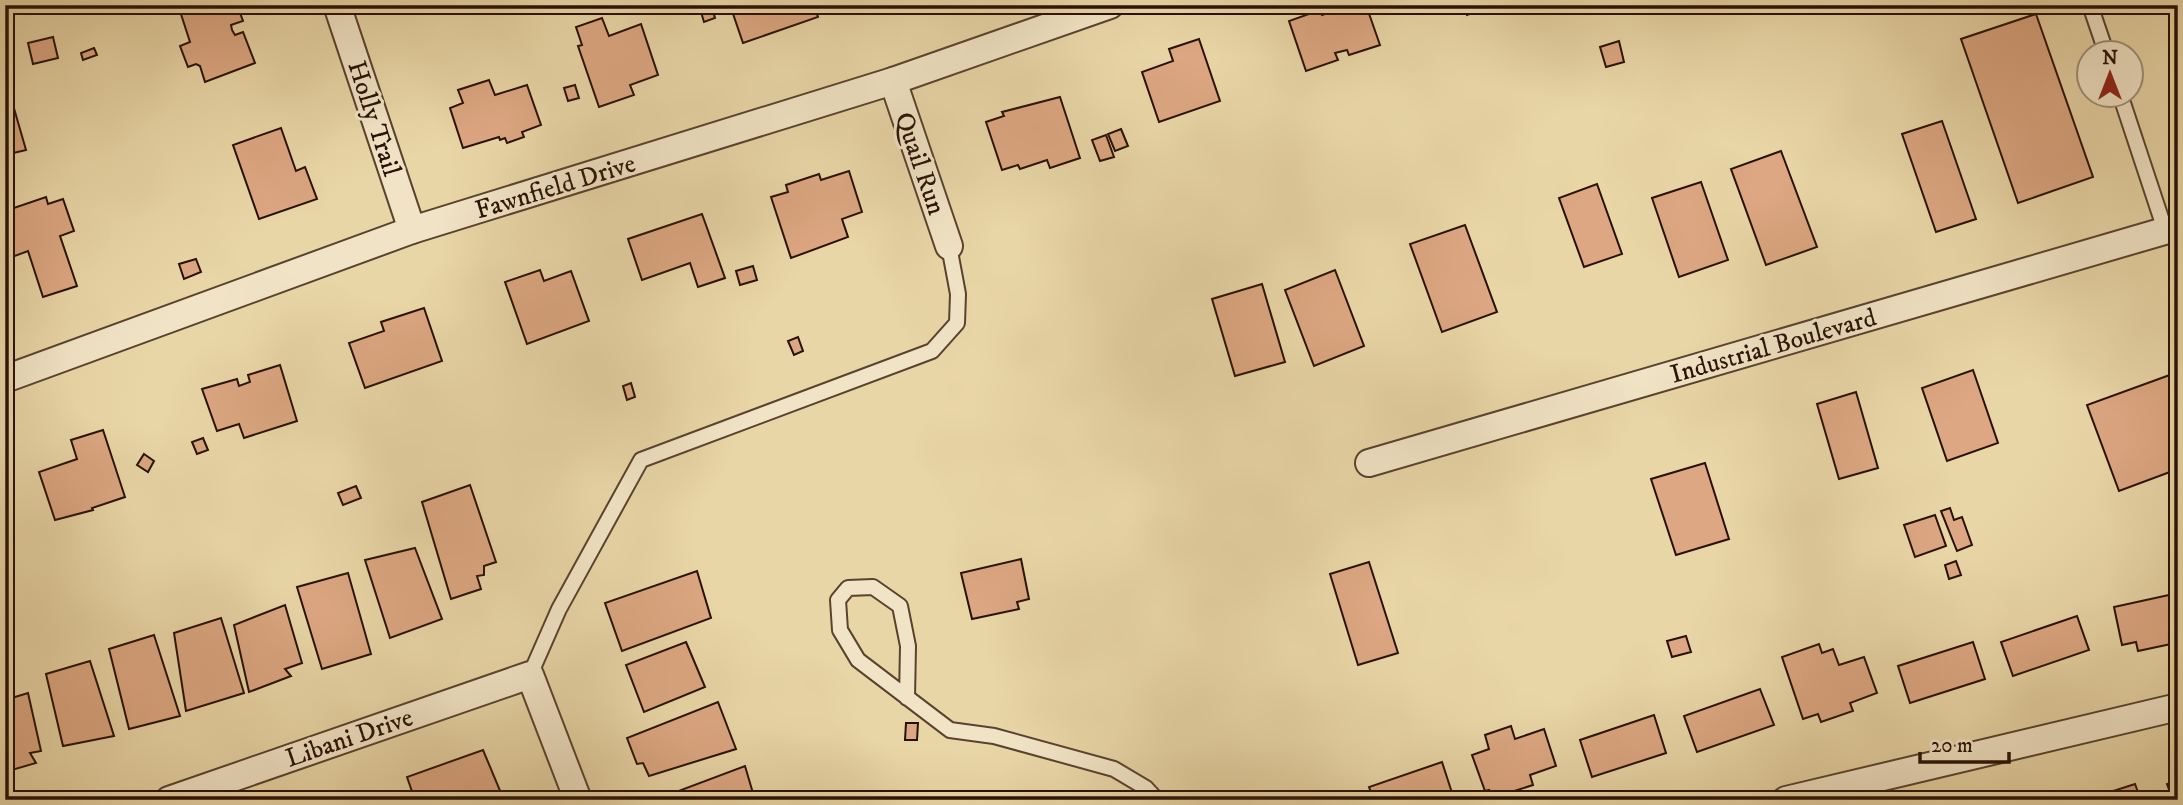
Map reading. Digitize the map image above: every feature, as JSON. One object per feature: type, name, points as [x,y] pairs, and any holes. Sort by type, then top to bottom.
[{"type":"street","name":"Holly Trail","points":[[337,5],[412,230]]},
{"type":"street","name":"Fawnfield Drive","points":[[5,379],[412,230],[893,81],[1110,5]]},
{"type":"street","name":"Quail Run","points":[[893,81],[949,246]]},
{"type":"street","name":"Industrial Boulevard","points":[[1369,463],[2171,228]]},
{"type":"street","name":"Libani Drive","points":[[169,800],[530,675]]},
{"type":"street","points":[[530,675],[578,800]]},
{"type":"street","points":[[1786,800],[2178,708]]},
{"type":"lane","points":[[2090,5],[2101,38]]},
{"type":"lane","points":[[2125,108],[2171,228]]},
{"type":"lane","points":[[530,675],[559,609],[640,460],[932,351],[957,323],[958,294],[949,246]]},
{"type":"lane","points":[[907,698],[908,646],[900,606],[873,587],[848,588],[838,600],[840,630],[858,660],[907,698],[950,730],[994,736],[1114,769],[1146,788],[1157,800]]},
{"type":"building","points":[[178,5],[237,5],[243,21],[231,25],[232,30],[235,35],[243,32],[255,63],[205,82],[200,66],[196,64],[188,67],[180,46],[190,42]]},
{"type":"building","points":[[699,5],[711,5],[715,18],[704,22]]},
{"type":"building","points":[[730,5],[814,5],[818,17],[743,43]]},
{"type":"building","points":[[1333,5],[1366,5],[1380,45],[1349,55],[1347,50],[1335,53],[1338,60],[1306,71],[1289,21],[1320,10],[1322,15],[1334,11]]},
{"type":"building","points":[[1463,5],[1494,5],[1467,15]]},
{"type":"building","points":[[2036,14],[2093,177],[2018,203],[1961,39]]},
{"type":"building","points":[[602,18],[609,36],[641,24],[658,75],[630,85],[634,95],[599,107],[578,46],[582,45],[576,27]]},
{"type":"building","points":[[53,37],[58,58],[33,64],[28,43]]},
{"type":"building","points":[[1199,39],[1220,101],[1159,122],[1142,72],[1173,61],[1169,49]]},
{"type":"building","points":[[1619,41],[1624,62],[1606,67],[1600,47]]},
{"type":"building","points":[[94,48],[97,55],[83,60],[81,53]]},
{"type":"building","points":[[5,77],[26,150],[5,155]]},
{"type":"building","points":[[489,80],[495,95],[527,85],[541,125],[522,132],[524,137],[507,143],[505,138],[500,140],[499,137],[463,148],[450,108],[463,103],[458,90]]},
{"type":"building","points":[[575,85],[579,98],[568,101],[564,88]]},
{"type":"building","points":[[1060,97],[1080,158],[1050,168],[1047,160],[1020,169],[1018,165],[1002,170],[986,122],[1004,116],[1002,112]]},
{"type":"building","points":[[1942,121],[1976,219],[1936,232],[1902,134]]},
{"type":"building","points":[[281,128],[296,171],[305,167],[317,199],[259,219],[233,145]]},
{"type":"building","points":[[1121,129],[1128,146],[1115,151],[1108,134]]},
{"type":"building","points":[[1106,135],[1114,157],[1100,161],[1092,140]]},
{"type":"building","points":[[1781,151],[1817,247],[1766,265],[1731,169]]},
{"type":"building","points":[[849,171],[862,212],[842,219],[848,237],[791,258],[771,197],[788,192],[786,185],[819,174],[821,180]]},
{"type":"building","points":[[1701,182],[1728,260],[1679,277],[1652,198]]},
{"type":"building","points":[[1597,184],[1622,254],[1584,267],[1559,198]]},
{"type":"building","points":[[46,197],[48,204],[63,199],[74,231],[60,236],[77,286],[43,297],[28,251],[12,257],[5,237],[5,211]]},
{"type":"building","points":[[702,214],[725,278],[698,287],[690,263],[642,280],[628,239]]},
{"type":"building","points":[[1465,225],[1497,312],[1442,332],[1410,244]]},
{"type":"building","points":[[196,259],[201,272],[184,279],[179,264]]},
{"type":"building","points":[[753,266],[757,280],[740,285],[736,271]]},
{"type":"building","points":[[540,270],[544,281],[571,271],[589,321],[527,344],[505,282]]},
{"type":"building","points":[[1335,270],[1364,346],[1314,366],[1285,290]]},
{"type":"building","points":[[1262,284],[1285,362],[1235,376],[1212,299]]},
{"type":"building","points":[[424,308],[442,361],[365,388],[349,343],[384,331],[381,322]]},
{"type":"building","points":[[798,337],[803,351],[794,355],[788,341]]},
{"type":"building","points":[[280,365],[297,421],[244,438],[239,424],[217,431],[202,389],[237,379],[239,386],[250,382],[248,375]]},
{"type":"building","points":[[1973,370],[1998,443],[1947,461],[1922,388]]},
{"type":"building","points":[[2178,372],[2178,469],[2119,491],[2087,405]]},
{"type":"building","points":[[631,383],[635,397],[627,400],[623,386]]},
{"type":"building","points":[[1856,392],[1878,468],[1839,479],[1817,404]]},
{"type":"building","points":[[103,430],[125,497],[92,508],[93,510],[55,520],[39,472],[77,459],[71,440]]},
{"type":"building","points":[[203,438],[208,450],[197,454],[192,442]]},
{"type":"building","points":[[144,454],[154,461],[148,472],[137,465]]},
{"type":"building","points":[[1705,463],[1729,539],[1676,555],[1651,479]]},
{"type":"building","points":[[470,485],[496,562],[484,566],[484,575],[477,576],[481,589],[451,599],[422,502]]},
{"type":"building","points":[[356,486],[361,498],[343,505],[338,493]]},
{"type":"building","points":[[1950,508],[1954,520],[1962,517],[1972,545],[1957,551],[1941,511]]},
{"type":"building","points":[[1935,515],[1946,546],[1915,557],[1904,525]]},
{"type":"building","points":[[415,548],[442,619],[390,638],[365,560]]},
{"type":"building","points":[[1021,559],[1029,599],[1017,602],[1019,609],[972,619],[961,573]]},
{"type":"building","points":[[1956,561],[1961,575],[1949,579],[1945,565]]},
{"type":"building","points":[[1369,562],[1398,653],[1358,665],[1330,574]]},
{"type":"building","points":[[697,571],[711,618],[622,651],[605,603]]},
{"type":"building","points":[[348,573],[371,654],[322,669],[297,587]]},
{"type":"building","points":[[2178,593],[2178,633],[2169,635],[2171,644],[2138,651],[2136,642],[2122,645],[2114,607]]},
{"type":"building","points":[[285,605],[302,663],[285,669],[291,676],[249,692],[234,625]]},
{"type":"building","points":[[2077,616],[2089,650],[2013,676],[2001,642]]},
{"type":"building","points":[[221,618],[244,693],[186,711],[174,633]]},
{"type":"building","points":[[154,635],[180,716],[129,729],[109,649]]},
{"type":"building","points":[[1686,636],[1691,652],[1672,657],[1667,641]]},
{"type":"building","points":[[686,642],[705,687],[644,712],[626,665]]},
{"type":"building","points":[[1973,642],[1985,679],[1910,703],[1898,666]]},
{"type":"building","points":[[1819,644],[1822,653],[1833,649],[1839,665],[1864,657],[1877,693],[1850,703],[1853,711],[1821,722],[1818,714],[1803,719],[1782,657]]},
{"type":"building","points":[[90,661],[114,736],[63,746],[46,674]]},
{"type":"building","points":[[1760,689],[1774,725],[1697,752],[1684,716]]},
{"type":"building","points":[[28,693],[41,751],[30,753],[36,763],[5,772],[5,700]]},
{"type":"building","points":[[718,702],[736,749],[649,776],[643,763],[637,764],[627,738]]},
{"type":"building","points":[[1654,715],[1666,753],[1592,777],[1580,740]]},
{"type":"building","points":[[906,723],[918,723],[917,740],[905,740]]},
{"type":"building","points":[[1511,726],[1515,739],[1544,729],[1556,766],[1530,775],[1533,785],[1505,794],[1507,800],[1492,800],[1489,790],[1485,791],[1472,755],[1489,749],[1485,735]]},
{"type":"building","points":[[483,750],[501,793],[485,800],[415,800],[407,777]]},
{"type":"building","points":[[1442,762],[1454,799],[1374,800],[1369,787]]},
{"type":"building","points":[[745,766],[755,800],[666,800],[665,796]]},
{"type":"building","points":[[2178,780],[2178,800],[2173,800],[2167,784]]},
{"type":"building","points":[[2135,784],[2141,800],[2085,800]]}]
